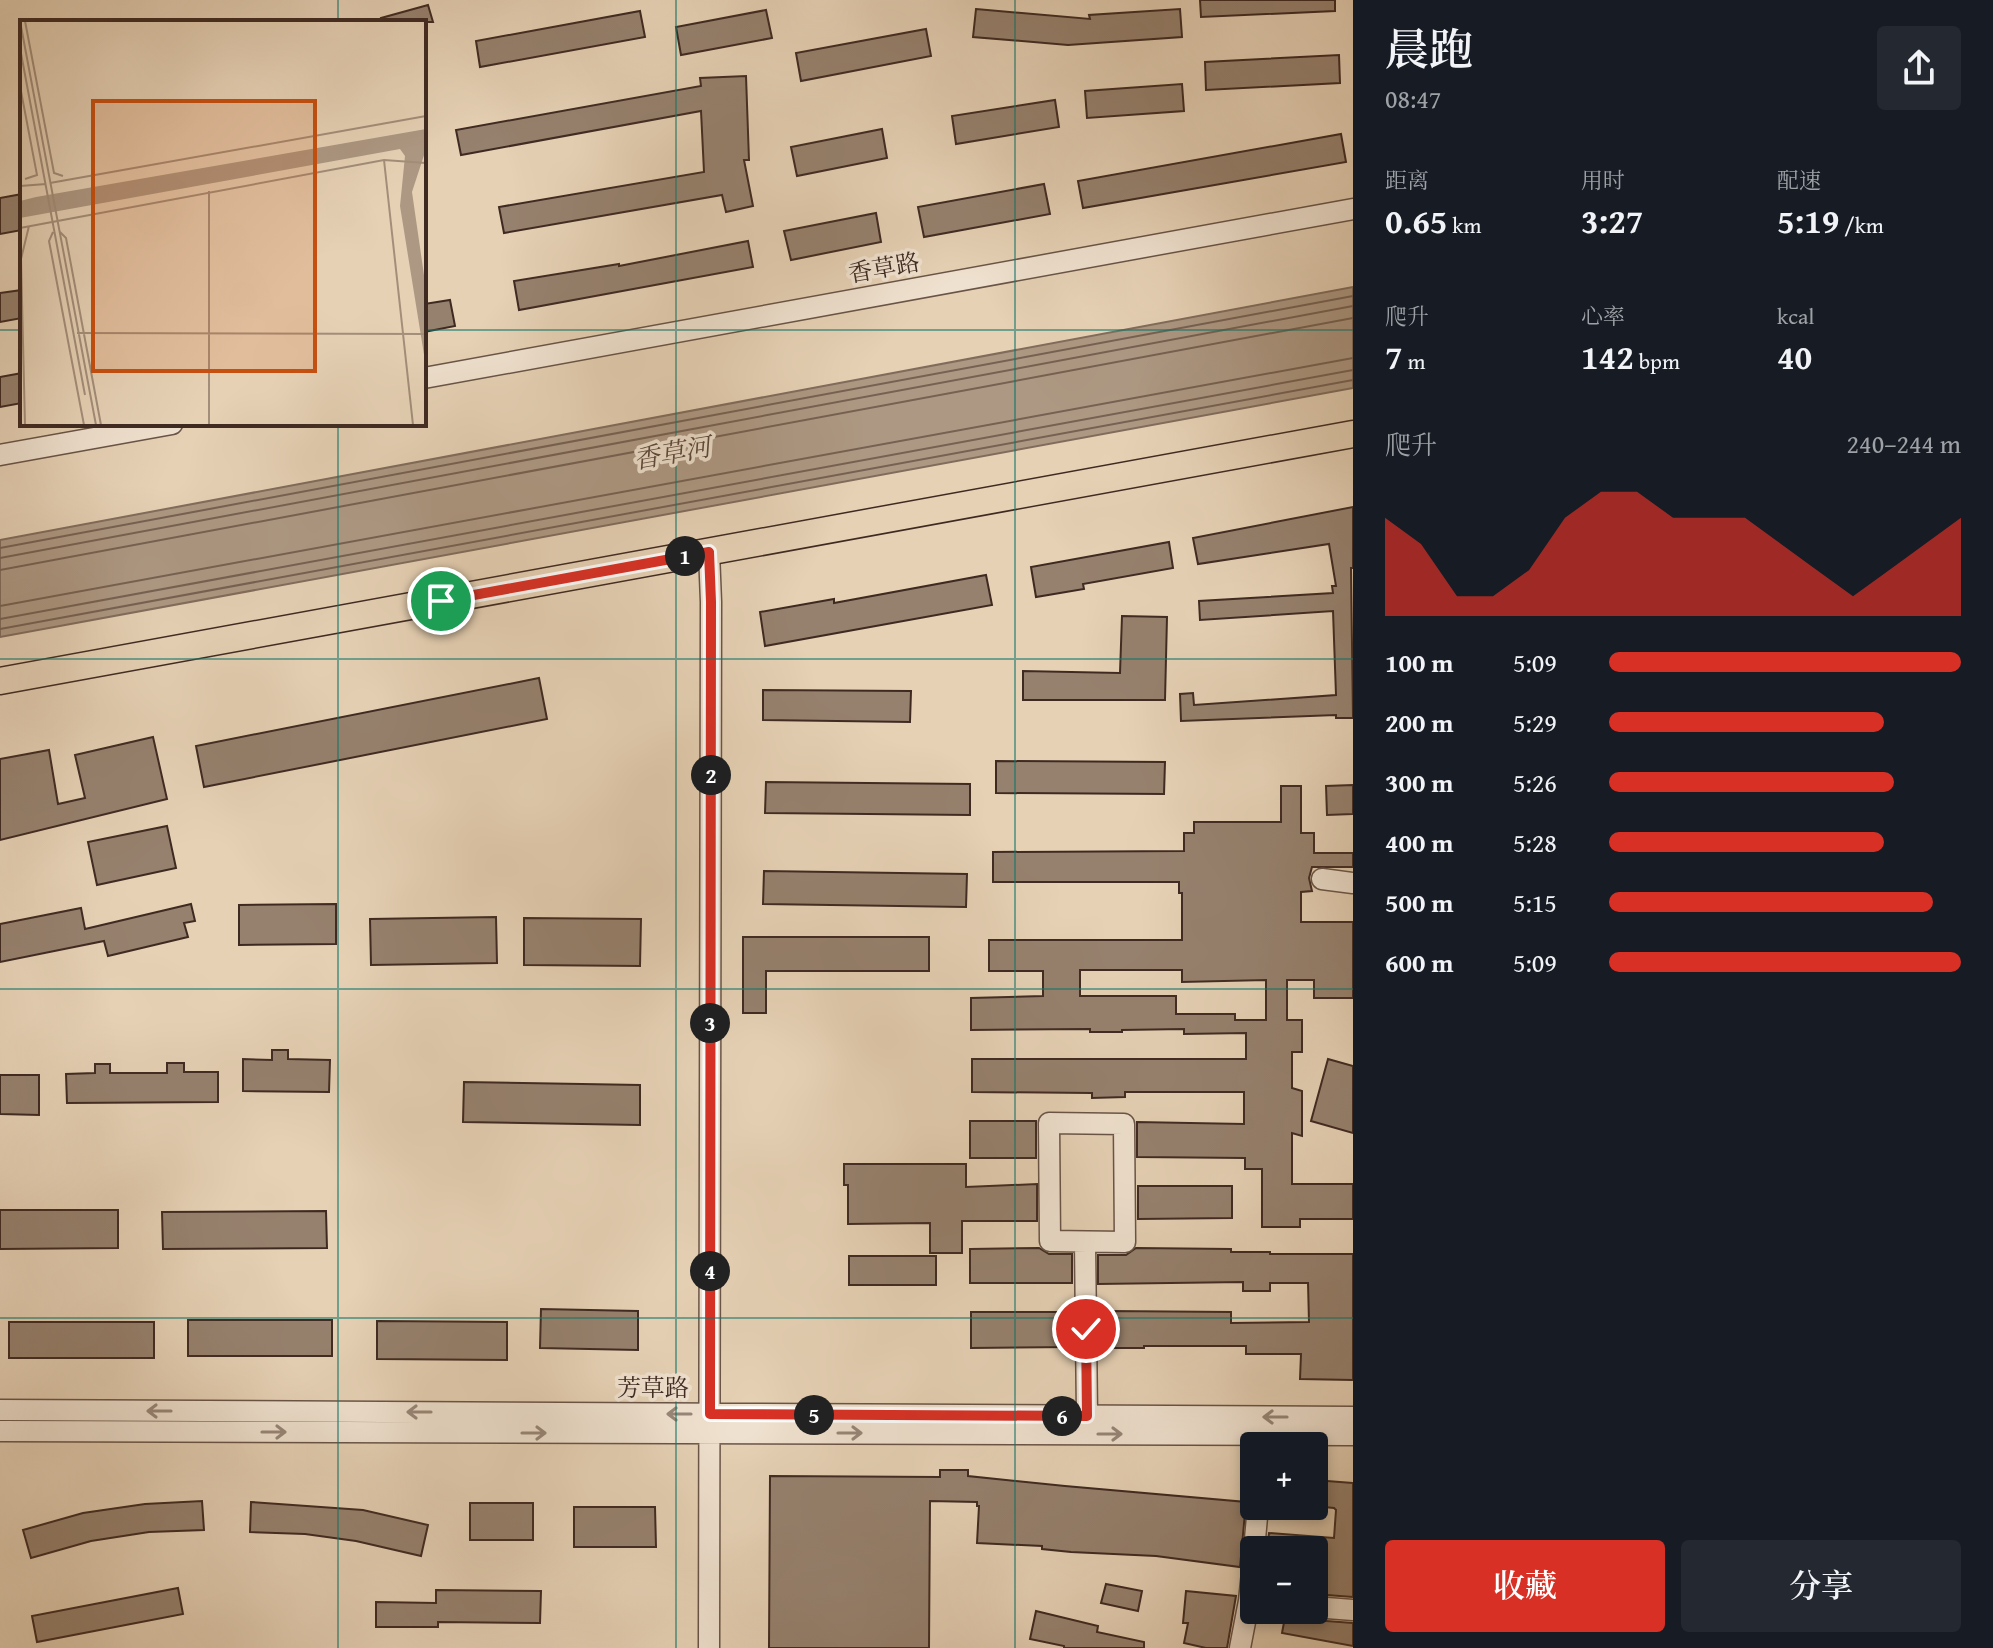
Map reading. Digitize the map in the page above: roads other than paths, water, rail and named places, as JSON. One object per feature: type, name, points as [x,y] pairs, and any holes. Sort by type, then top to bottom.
[{"type":"main road","points":[[0,681],[1353,434]]},
{"type":"street","name":"香草路","points":[[426,378],[1353,209]]},
{"type":"street","points":[[0,455],[161,426]]},
{"type":"street","points":[[709,552],[709,1648]]},
{"type":"street","points":[[1322,879],[1353,883]]},
{"type":"street","points":[[1049,1123],[1124,1124],[1125,1242],[1085,1242],[1050,1241],[1049,1123]]},
{"type":"street","points":[[1085,1242],[1087,1416]]},
{"type":"street","name":"芳草路","points":[[0,1410],[710,1424],[1240,1439]]},
{"type":"street","name":"芳草路","points":[[0,1431],[710,1424],[1087,1416],[1353,1417]]},
{"type":"street","name":"芳草路","points":[[1328,1436],[1353,1435]]},
{"type":"street","points":[[1328,1608],[1353,1610]]},
{"type":"street","points":[[1240,1648],[1246,1624]]},
{"type":"water","name":"香草河","points":[[1353,287],[1353,388],[0,637],[0,540]]}]
